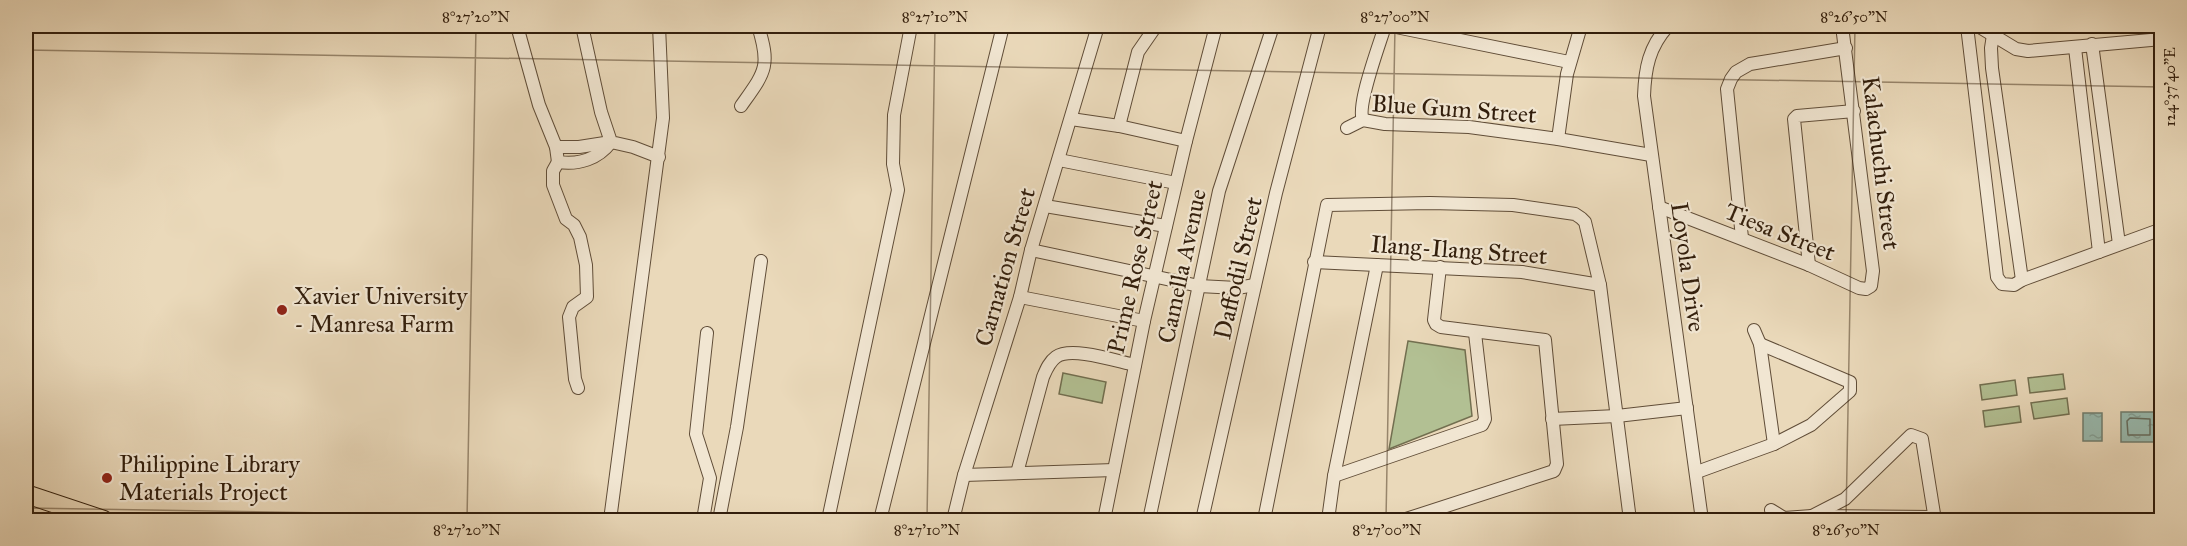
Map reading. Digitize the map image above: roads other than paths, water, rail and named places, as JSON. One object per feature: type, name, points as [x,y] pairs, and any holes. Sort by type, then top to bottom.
[{"type":"main road","points":[[26,494],[104,520]]},
{"type":"street","points":[[517,26],[539,105],[556,147],[558,162],[553,171],[553,185],[566,219],[574,225],[580,237],[587,271],[587,297],[573,307],[569,319],[578,388]]},
{"type":"street","points":[[582,26],[601,112],[611,142]]},
{"type":"street","points":[[610,520],[663,118],[659,26]]},
{"type":"street","points":[[741,106],[765,67],[766,50],[758,26]]},
{"type":"street","points":[[828,520],[898,190],[894,164],[894,115],[911,26]]},
{"type":"street","points":[[880,520],[1003,26]]},
{"type":"street","name":"Carnation Street","points":[[953,520],[963,476],[1020,297],[1031,250],[1098,26]]},
{"type":"street","points":[[1119,126],[1138,51],[1156,26]]},
{"type":"street","name":"Prime Rose Street","points":[[1104,520],[1154,276],[1215,26]]},
{"type":"street","name":"Camella Avenue","points":[[1149,520],[1219,191],[1274,26]]},
{"type":"street","name":"Daffodil Street","points":[[1202,520],[1276,193],[1320,26]]},
{"type":"street","points":[[1364,120],[1361,111],[1364,93],[1385,26]]},
{"type":"street","points":[[1391,26],[1569,62]]},
{"type":"street","points":[[1558,139],[1569,62],[1581,26]]},
{"type":"street","name":"Loyola Drive","points":[[1668,26],[1653,46],[1647,64],[1644,96],[1702,520]]},
{"type":"street","name":"Kalachuchi Street","points":[[1842,26],[1873,271]]},
{"type":"street","points":[[1967,26],[1997,277],[2002,284],[2014,285],[2022,280],[2162,229]]},
{"type":"street","points":[[1978,26],[2016,49],[2028,51],[2162,39]]},
{"type":"street","points":[[1993,35],[1992,68],[2022,280]]},
{"type":"street","points":[[2092,44],[2119,244]]},
{"type":"street","points":[[1742,238],[1727,89],[1731,79],[1736,72],[1750,64],[1845,48]]},
{"type":"street","points":[[2075,48],[2099,252]]},
{"type":"street","points":[[1809,265],[1794,119],[1797,116],[1854,111]]},
{"type":"street","points":[[1071,118],[1186,141]]},
{"type":"street","name":"Blue Gum Street","points":[[1347,128],[1364,120],[1469,127],[1651,155]]},
{"type":"street","points":[[556,147],[579,147],[611,142],[659,157]]},
{"type":"street","points":[[558,162],[571,164],[584,162],[602,152],[611,142]]},
{"type":"street","points":[[1059,160],[1176,183]]},
{"type":"street","points":[[1264,520],[1314,262],[1328,204],[1513,205],[1575,214],[1585,222],[1600,285],[1630,520]]},
{"type":"street","points":[[1045,206],[1166,226]]},
{"type":"street","name":"Tiesa Street","points":[[1659,207],[1809,265],[1859,288],[1866,289],[1871,286],[1873,271]]},
{"type":"street","points":[[1031,250],[1199,286],[1238,288],[1255,285]]},
{"type":"street","points":[[719,520],[736,428],[761,261]]},
{"type":"street","name":"Ilang-Ilang Street","points":[[1314,262],[1522,272],[1600,285]]},
{"type":"street","points":[[1328,520],[1334,476],[1377,265]]},
{"type":"street","points":[[1403,520],[1554,471],[1557,464],[1545,340],[1441,327],[1434,320],[1440,267]]},
{"type":"street","points":[[1020,297],[1144,321]]},
{"type":"street","points":[[1754,330],[1760,344],[1774,444]]},
{"type":"street","points":[[704,520],[711,478],[696,434],[707,333]]},
{"type":"street","points":[[1334,476],[1482,425],[1485,419],[1475,333]]},
{"type":"street","points":[[1697,472],[1774,444],[1811,425],[1850,391],[1850,382],[1760,344]]},
{"type":"street","points":[[1017,473],[1043,377],[1054,358],[1062,354],[1081,354],[1135,365]]},
{"type":"street","points":[[1552,419],[1617,416],[1687,408]]},
{"type":"street","points":[[1771,510],[1784,519],[1812,516],[1935,519],[1922,439],[1911,435],[1845,499],[1812,516]]},
{"type":"street","points":[[963,476],[1114,470]]},
{"type":"water","points":[[2121,412],[2157,412],[2157,442],[2121,442]]},
{"type":"water","points":[[2083,413],[2102,413],[2102,441],[2083,441]]},
{"type":"place","name":"Xavier University - Manresa Farm","points":[[282,310]]},
{"type":"place","name":"Philippine Library Materials Project","points":[[107,478]]}]
